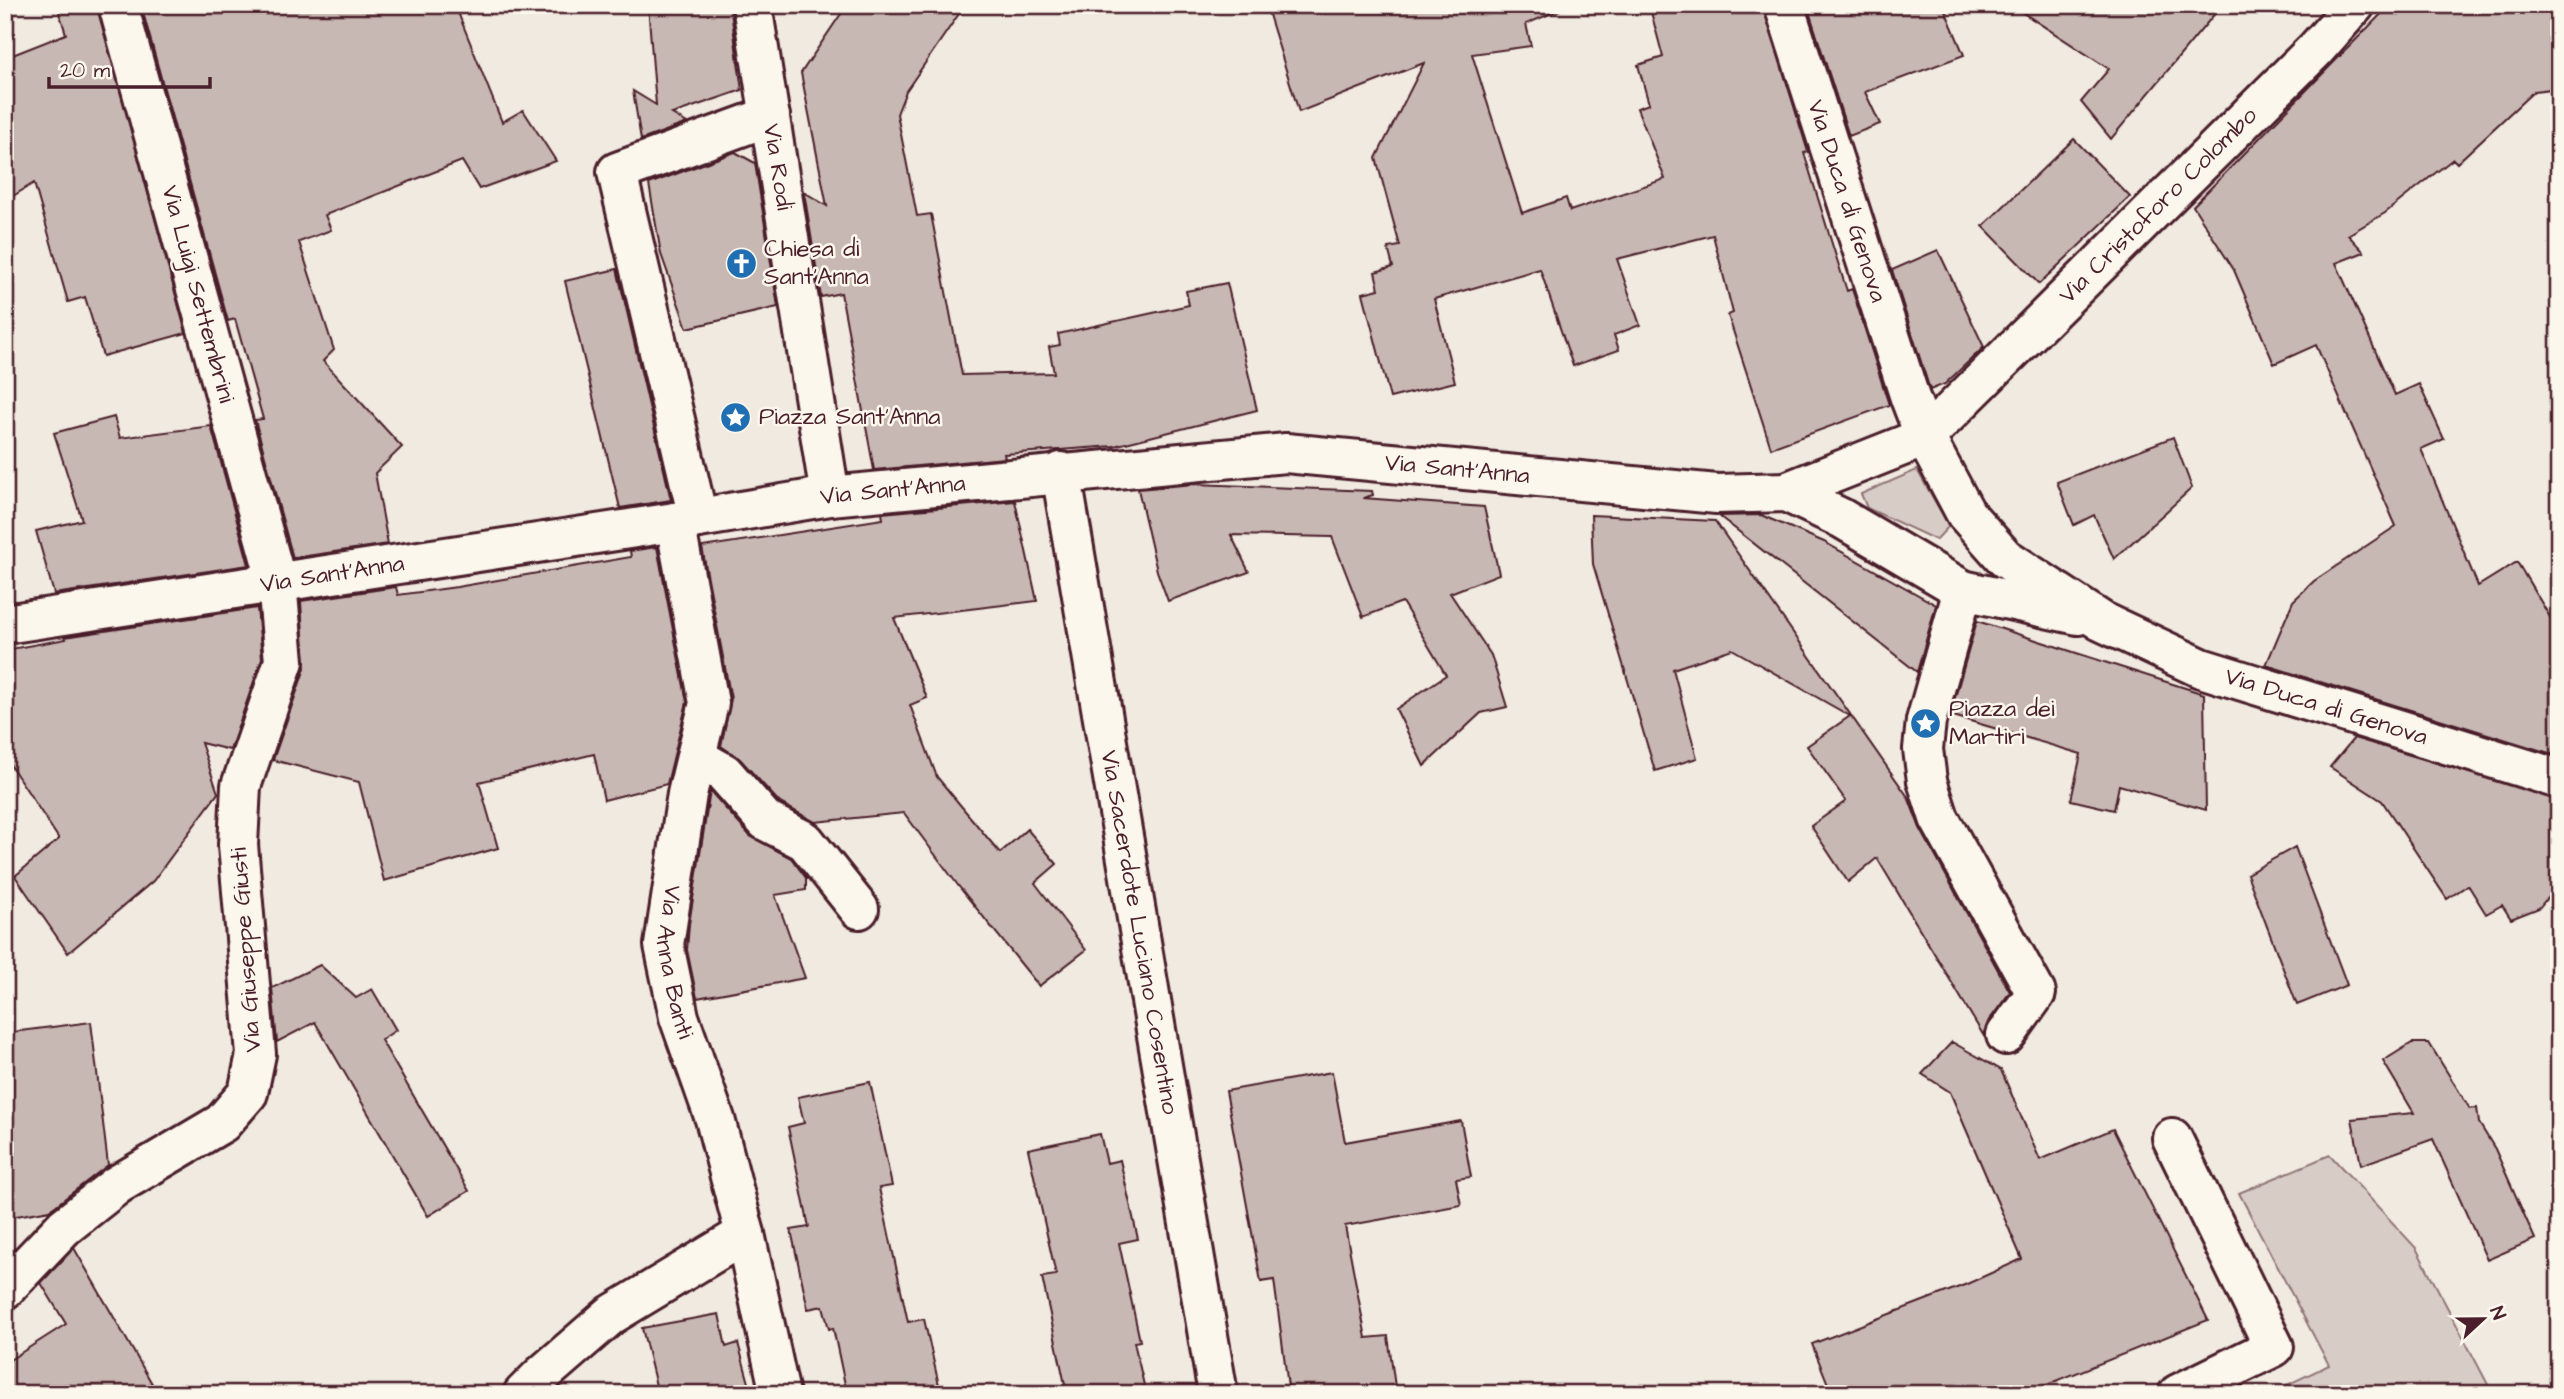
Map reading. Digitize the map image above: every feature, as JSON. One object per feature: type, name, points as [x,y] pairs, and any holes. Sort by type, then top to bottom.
[{"type":"street","name":"Via Luigi Settembrini","points":[[118,5],[277,583]]},
{"type":"street","name":"Via Duca di Genova","points":[[1784,5],[1910,398],[1925,437],[1966,514],[2005,558],[2102,621],[2201,668],[2559,779]]},
{"type":"street","name":"Via Cristoforo Colombo","points":[[1925,437],[2316,50],[2356,5]]},
{"type":"street","name":"Via Rodi","points":[[754,6],[830,496]]},
{"type":"street","name":"Via Anna Banti","points":[[770,116],[617,172],[687,520],[709,703],[687,794],[664,944],[679,1017],[715,1119],[746,1234],[780,1394]]},
{"type":"street","points":[[1786,492],[1925,437]]},
{"type":"street","name":"Via Sant'Anna","points":[[5,624],[830,496],[1061,472],[1286,453],[1717,494],[1786,492]]},
{"type":"street","name":"Via Sacerdote Luciano Cosentino","points":[[1061,472],[1218,1394]]},
{"type":"street","points":[[1786,492],[1840,518],[1963,590],[2102,621]]},
{"type":"street","name":"Via Giuseppe Giusti","points":[[5,1289],[64,1227],[117,1185],[222,1123],[248,1093],[256,1054],[238,845],[240,798],[241,786],[285,661],[277,583]]},
{"type":"street","points":[[1963,590],[1926,721],[1923,749],[1927,781],[1939,818],[2036,993],[2006,1035]]},
{"type":"street","points":[[696,757],[724,773],[766,821],[805,841],[859,909]]},
{"type":"street","points":[[2172,1138],[2274,1347],[2178,1394]]},
{"type":"street","points":[[523,1394],[611,1315],[746,1234]]},
{"type":"shaded area","points":[[1917,470],[1949,526],[1936,540],[1867,508],[1861,494]]},
{"type":"shaded area","points":[[2330,1155],[2416,1248],[2493,1394],[2268,1394],[2329,1365],[2239,1193]]},
{"type":"building","points":[[57,5],[97,5],[186,333],[103,356],[85,297],[68,302],[34,183],[5,201],[5,58],[66,34]]},
{"type":"building","points":[[141,5],[455,5],[502,122],[523,110],[556,161],[479,189],[462,161],[325,215],[331,230],[299,242],[334,350],[323,361],[402,447],[375,473],[388,544],[293,558],[255,420],[263,419],[235,319],[228,321]]},
{"type":"building","points":[[648,5],[730,5],[742,90],[672,114],[687,123],[641,140],[633,91],[656,105]]},
{"type":"building","points":[[847,5],[965,5],[906,91],[897,114],[917,216],[931,214],[962,375],[1054,373],[1049,347],[1060,345],[1058,334],[1189,305],[1186,291],[1227,283],[1257,410],[1114,446],[1004,454],[1005,458],[874,470],[841,293],[821,297],[804,192],[827,206],[801,73]]},
{"type":"building","points":[[1266,5],[1564,5],[1564,8],[1526,24],[1531,46],[1472,54],[1522,213],[1566,198],[1570,211],[1665,179],[1637,108],[1649,104],[1638,65],[1663,57],[1651,12],[1674,5],[1763,5],[1808,152],[1804,153],[1833,247],[1847,291],[1852,289],[1889,405],[1771,448],[1728,315],[1733,313],[1713,235],[1617,259],[1640,325],[1614,335],[1619,350],[1573,366],[1540,269],[1434,299],[1455,382],[1390,398],[1363,293],[1379,289],[1375,272],[1393,267],[1388,248],[1400,246],[1376,158],[1424,63],[1299,112]]},
{"type":"building","points":[[1807,5],[1943,5],[1964,55],[1865,92],[1880,124],[1849,136]]},
{"type":"building","points":[[2011,5],[2222,5],[2111,139],[2081,102],[2109,69]]},
{"type":"building","points":[[2390,5],[2559,5],[2559,88],[2534,91],[2457,163],[2453,159],[2385,213],[2348,235],[2364,252],[2336,263],[2395,395],[2419,384],[2444,439],[2421,449],[2478,586],[2517,562],[2559,632],[2559,756],[2266,665],[2293,601],[2314,581],[2396,526],[2316,345],[2274,364],[2234,270],[2193,206]]},
{"type":"building","points":[[2074,139],[2130,197],[2039,284],[1983,226]]},
{"type":"building","name":"Chiesa di Sant'Anna","points":[[735,152],[755,163],[778,307],[687,328],[661,254],[649,184]]},
{"type":"building","points":[[1938,250],[1984,347],[1945,384],[1930,390],[1892,270]]},
{"type":"building","points":[[617,269],[671,500],[620,508],[565,281]]},
{"type":"building","points":[[114,417],[120,438],[211,426],[249,565],[54,594],[36,531],[82,520],[54,433]]},
{"type":"building","points":[[2173,437],[2192,488],[2114,559],[2094,515],[2074,525],[2057,482]]},
{"type":"building","points":[[1195,484],[1372,491],[1373,495],[1363,498],[1484,507],[1499,574],[1450,593],[1491,655],[1507,707],[1481,713],[1424,766],[1396,709],[1446,675],[1402,602],[1363,617],[1332,537],[1231,535],[1249,572],[1168,601],[1157,571],[1138,489]]},
{"type":"building","points":[[1015,501],[1037,601],[894,618],[927,698],[910,705],[937,777],[1000,853],[1027,829],[1057,864],[1035,883],[1086,950],[1039,986],[904,813],[815,822],[780,803],[740,759],[721,746],[731,699],[702,547],[883,519],[882,513]]},
{"type":"building","points":[[1591,515],[1715,521],[1908,797],[1920,828],[2010,992],[1988,1022],[1985,1038],[1877,858],[1848,882],[1811,826],[1846,801],[1807,746],[1850,716],[1732,649],[1673,669],[1697,758],[1655,771],[1593,564]]},
{"type":"building","points":[[1761,515],[1824,542],[1936,605],[1917,672],[1719,516]]},
{"type":"building","points":[[657,547],[687,702],[667,784],[604,800],[594,754],[479,782],[498,848],[384,881],[359,782],[273,760],[305,668],[301,601],[396,587],[398,595],[457,587],[631,557],[630,551]]},
{"type":"building","points":[[257,608],[262,658],[230,750],[201,743],[218,793],[153,881],[68,953],[15,876],[59,839],[5,757],[5,650],[66,639],[65,637]]},
{"type":"building","points":[[1977,621],[2204,694],[2206,810],[2119,785],[2114,810],[2071,800],[2081,754],[1950,715]]},
{"type":"building","points":[[2354,738],[2559,800],[2559,883],[2539,908],[2511,919],[2502,905],[2486,914],[2468,885],[2447,899],[2382,801],[2330,767]]},
{"type":"building","points":[[710,791],[750,836],[791,858],[806,878],[806,890],[775,895],[805,978],[697,998],[687,950]]},
{"type":"building","points":[[2295,847],[2347,985],[2297,1005],[2247,874]]},
{"type":"building","points":[[320,965],[356,998],[372,989],[396,1030],[381,1040],[469,1191],[428,1216],[315,1022],[277,1042],[272,988]]},
{"type":"building","points":[[91,1022],[108,1165],[50,1210],[5,1218],[5,1155],[11,1154],[5,1110],[5,1033]]},
{"type":"building","points":[[1952,1042],[2001,1070],[2040,1160],[2113,1129],[2208,1320],[2024,1394],[1832,1394],[1812,1344],[1967,1284],[2022,1259],[1950,1092],[1922,1074]]},
{"type":"building","points":[[2412,1043],[2429,1043],[2470,1109],[2477,1108],[2479,1123],[2495,1149],[2535,1239],[2487,1260],[2433,1139],[2361,1165],[2352,1119],[2414,1113],[2383,1061]]},
{"type":"building","points":[[1332,1072],[1345,1142],[1461,1121],[1471,1177],[1456,1179],[1461,1205],[1345,1226],[1366,1338],[1388,1336],[1396,1394],[1289,1394],[1274,1280],[1261,1282],[1226,1091]]},
{"type":"building","points":[[870,1082],[892,1186],[879,1188],[908,1322],[924,1319],[941,1394],[847,1394],[833,1328],[829,1329],[823,1306],[808,1309],[791,1230],[809,1227],[788,1127],[804,1123],[798,1097]]},
{"type":"building","points":[[1100,1134],[1107,1163],[1120,1160],[1138,1239],[1119,1243],[1140,1341],[1134,1342],[1146,1394],[1067,1394],[1042,1277],[1056,1275],[1028,1149]]},
{"type":"building","points":[[74,1248],[158,1394],[5,1394],[5,1363],[66,1324],[41,1283]]},
{"type":"building","points":[[719,1314],[726,1347],[738,1343],[752,1394],[658,1394],[642,1328]]},
{"type":"place","name":"Chiesa di Sant'Anna","points":[[741,263]]},
{"type":"place","name":"Piazza Sant'Anna","points":[[736,417]]},
{"type":"place","name":"Piazza dei Martiri","points":[[1926,723]]}]
